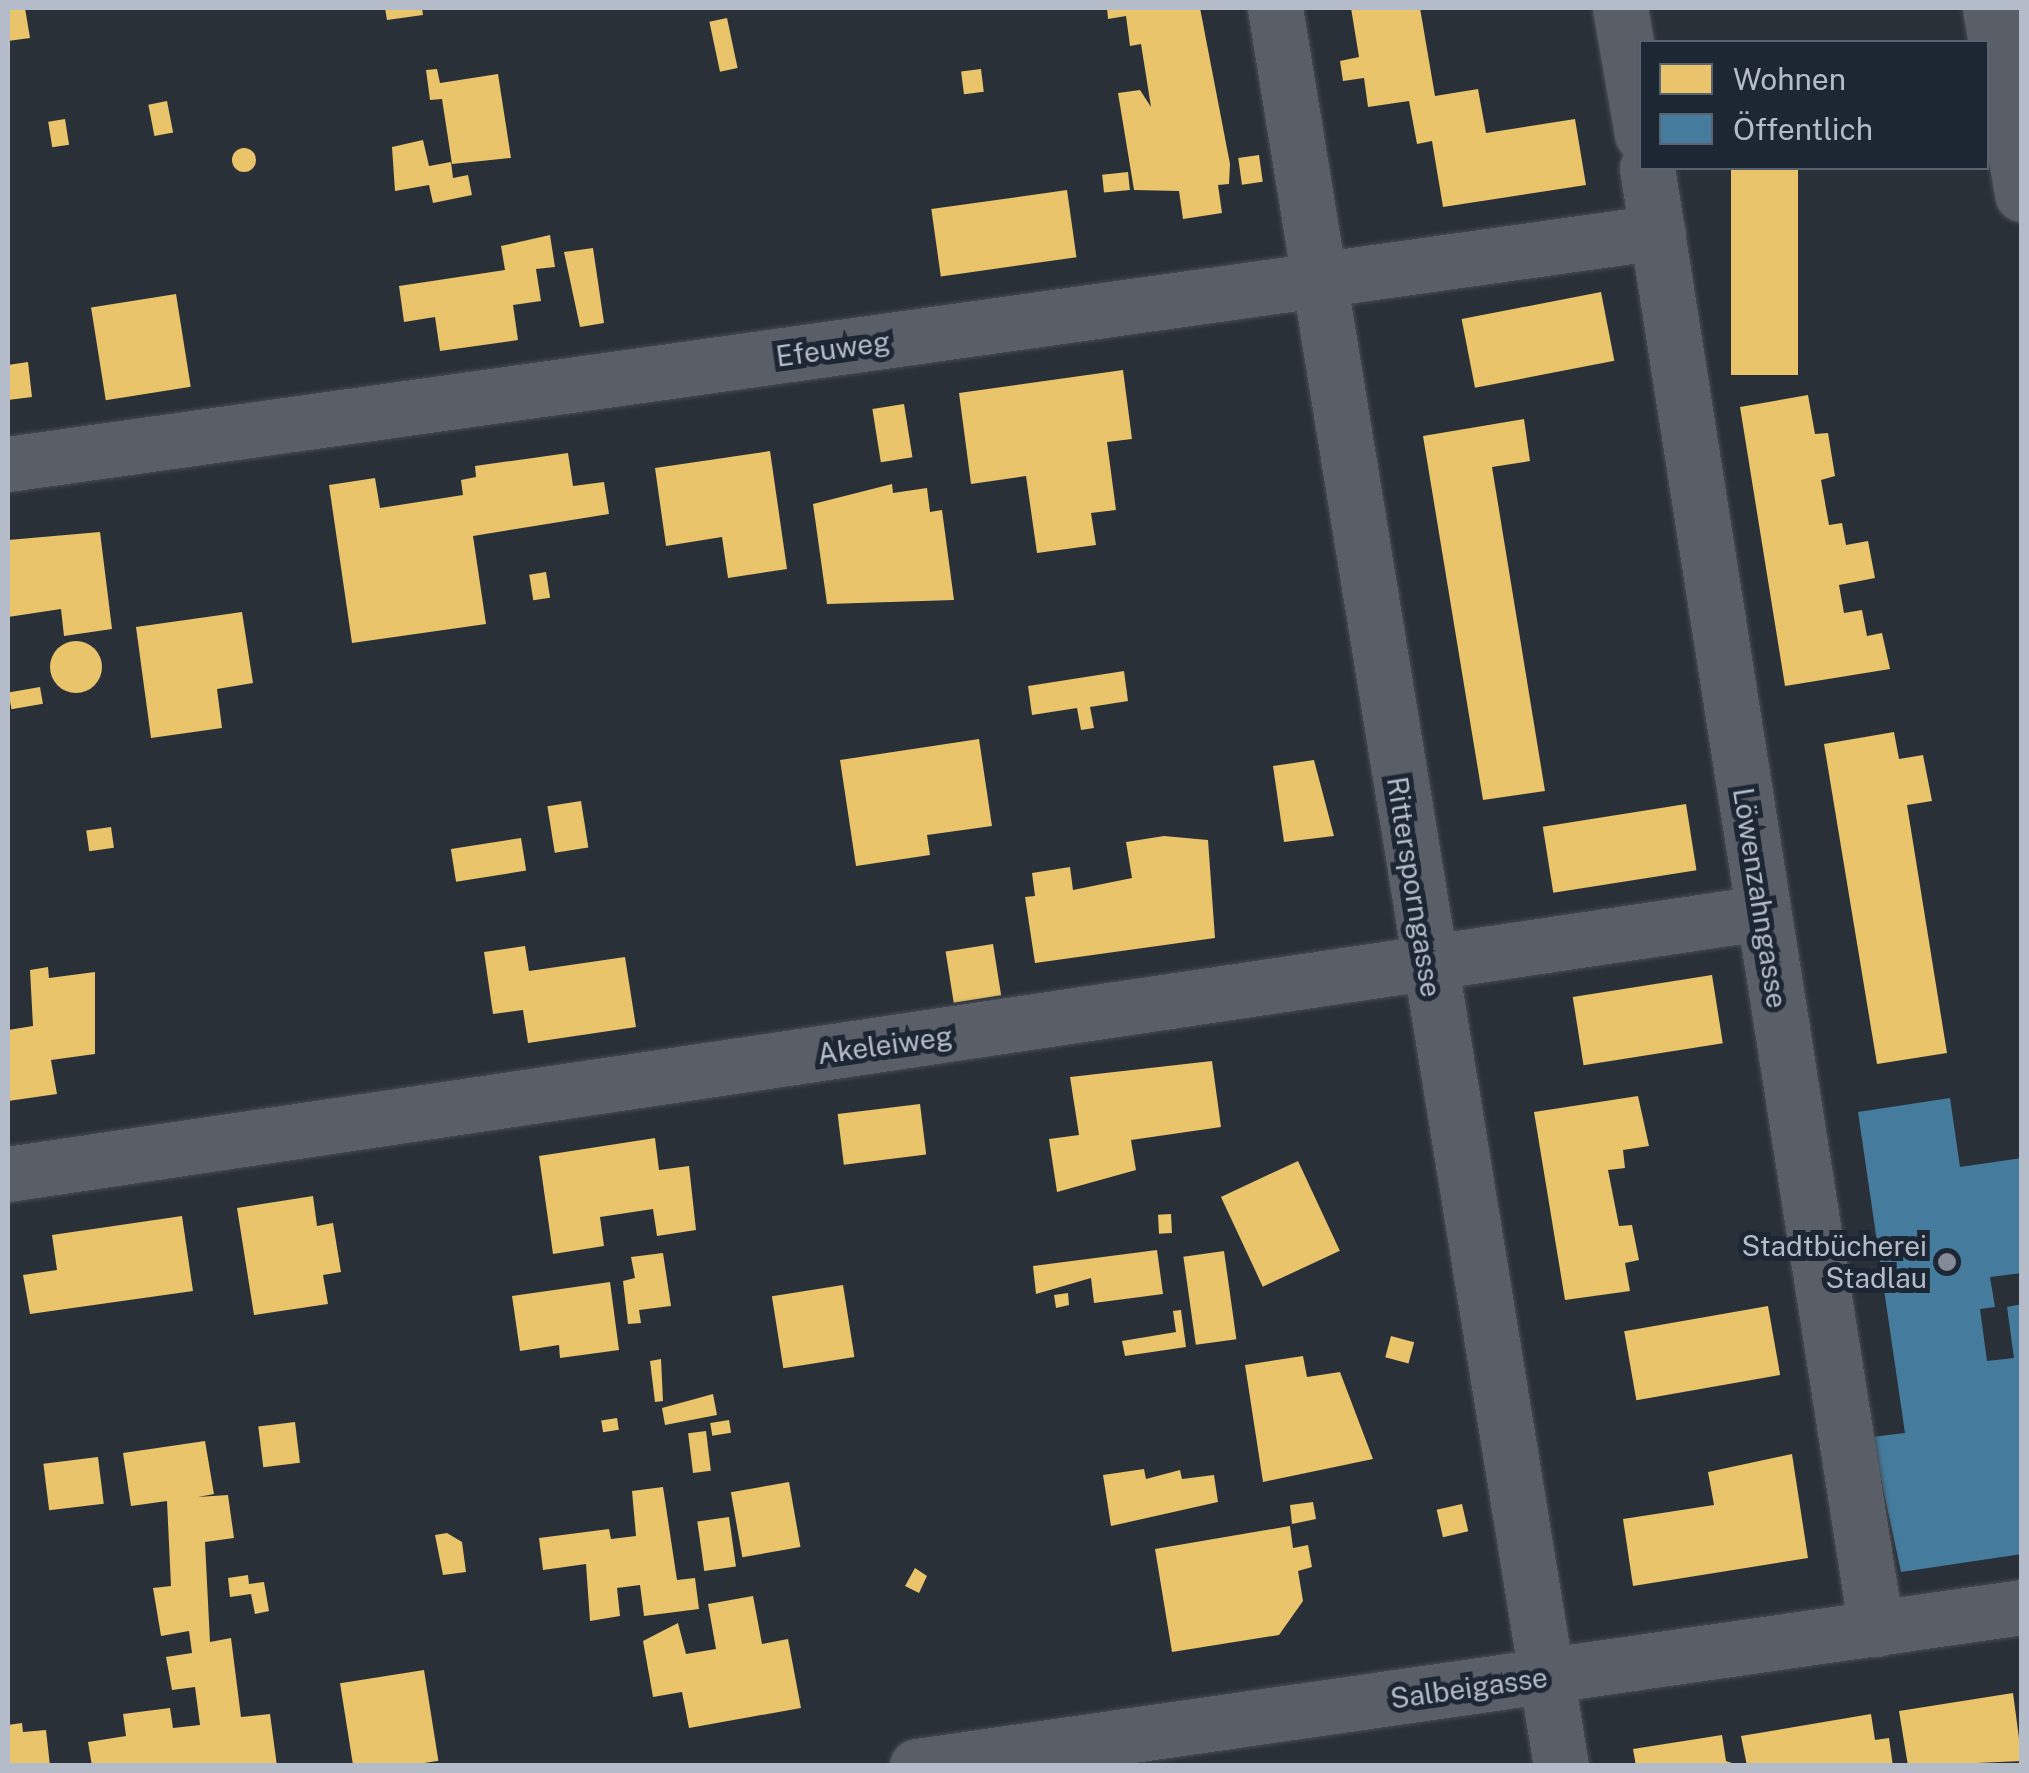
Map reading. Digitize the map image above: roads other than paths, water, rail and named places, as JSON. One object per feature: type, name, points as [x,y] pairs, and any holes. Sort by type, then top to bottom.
[{"type":"street","name":"Rittersporngasse","points":[[1274,8],[1426,966],[1561,1766]]},
{"type":"street","points":[[1620,8],[1639,117]]},
{"type":"street","points":[[1990,8],[2022,194]]},
{"type":"street","name":"Löwenzahngasse","points":[[1647,170],[1876,1629]]},
{"type":"street","name":"Efeuweg","points":[[8,464],[1658,232]]},
{"type":"street","name":"Akeleiweg","points":[[8,1174],[1426,966],[1761,913]]},
{"type":"street","name":"Salbeigasse","points":[[916,1766],[2022,1607]]},
{"type":"place","name":"Stadtbücherei Stadlau","points":[[1947,1262]]}]
